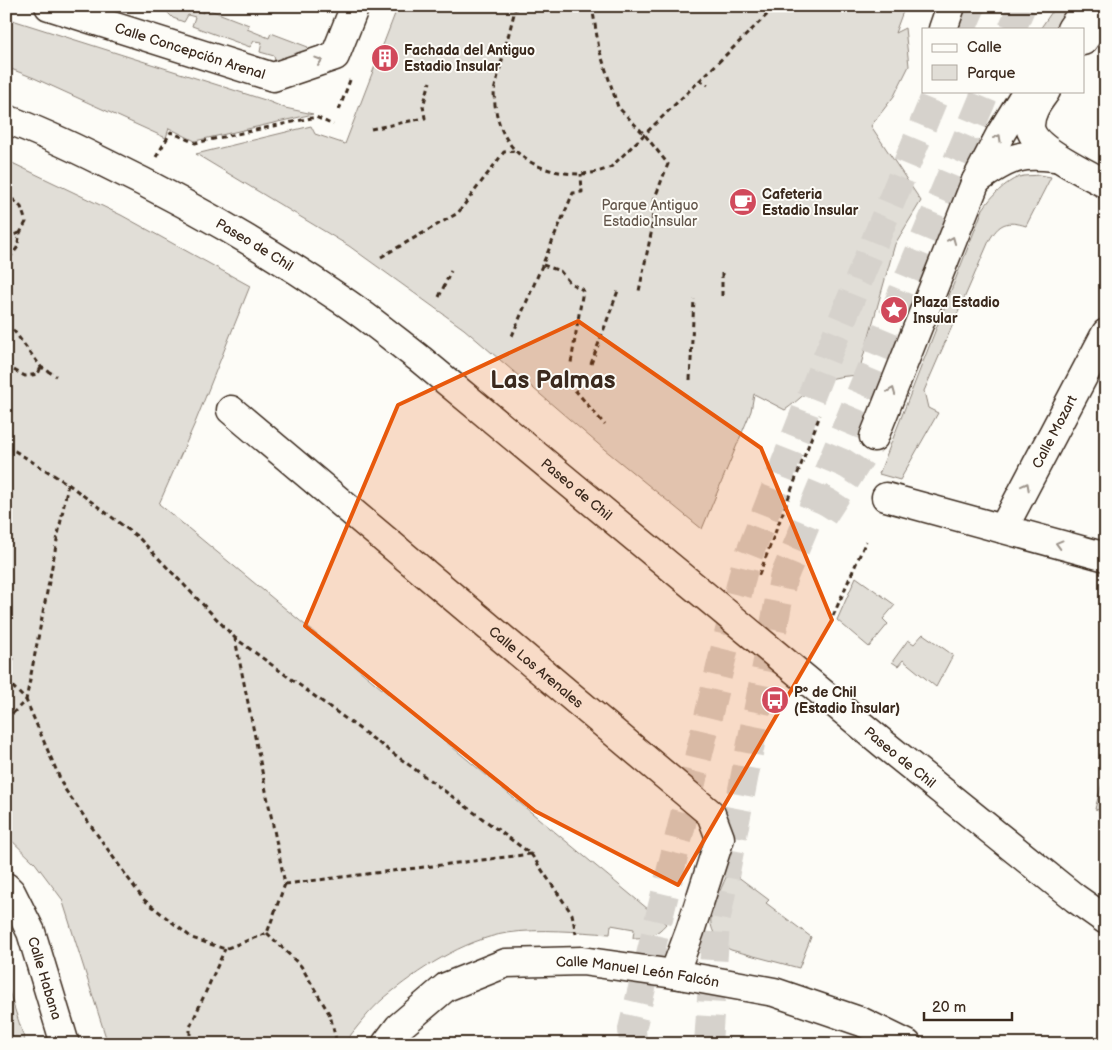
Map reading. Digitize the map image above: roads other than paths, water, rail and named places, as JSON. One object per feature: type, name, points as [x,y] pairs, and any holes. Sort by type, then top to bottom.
[{"type":"main road","name":"Calle Concepción Arenal","points":[[49,6],[120,17],[273,77],[335,56],[355,6]]},
{"type":"main road","points":[[943,28],[951,6]]},
{"type":"main road","points":[[1072,28],[1087,6]]},
{"type":"main road","points":[[1084,40],[1106,10]]},
{"type":"main road","points":[[874,436],[976,181],[1000,133],[1026,92]]},
{"type":"main road","points":[[1045,92],[1032,113],[1030,128],[1032,135],[1055,157],[1106,184]]},
{"type":"main road","name":"Paseo de Chil","points":[[6,119],[40,132],[142,181],[196,210],[343,300],[420,359],[885,745],[1075,898],[1106,920]]},
{"type":"main road","points":[[976,181],[991,170],[1017,158],[1028,156],[1055,157]]},
{"type":"main road","name":"Calle Mozart","points":[[1003,529],[1106,333]]},
{"type":"main road","name":"Calle Los Arenales","points":[[231,410],[711,814],[720,838],[674,974]]},
{"type":"main road","points":[[886,497],[1106,557]]},
{"type":"main road","name":"Calle Habana","points":[[6,887],[11,892],[31,932],[65,1044]]},
{"type":"main road","name":"Calle Manuel León Falcón","points":[[386,1044],[399,1026],[446,987],[506,963],[582,961],[674,974],[774,992],[862,1022],[907,1044]]},
{"type":"tunnel","points":[[962,28],[972,6]]},
{"type":"tunnel","points":[[1012,28],[1022,6]]},
{"type":"tunnel","points":[[633,1044],[632,1029],[745,565],[823,366],[937,92]]},
{"type":"tunnel","points":[[708,1044],[716,923],[783,579],[986,92]]},
{"type":"tunnel","points":[[823,516],[874,437]]},
{"type":"place","name":"Fachada del Antiguo Estadio Insular","points":[[385,58]]},
{"type":"place","name":"Cafeteria Estadio Insular","points":[[743,202]]},
{"type":"place","name":"Plaza Estadio Insular","points":[[894,310]]},
{"type":"place","name":"Pº de Chil (Estadio Insular)","points":[[775,700]]},
{"type":"district","name":"Las Palmas","points":[[553,380]]},
{"type":"park label","name":"Parque Antiguo Estadio Insular","points":[[650,214]]}]
